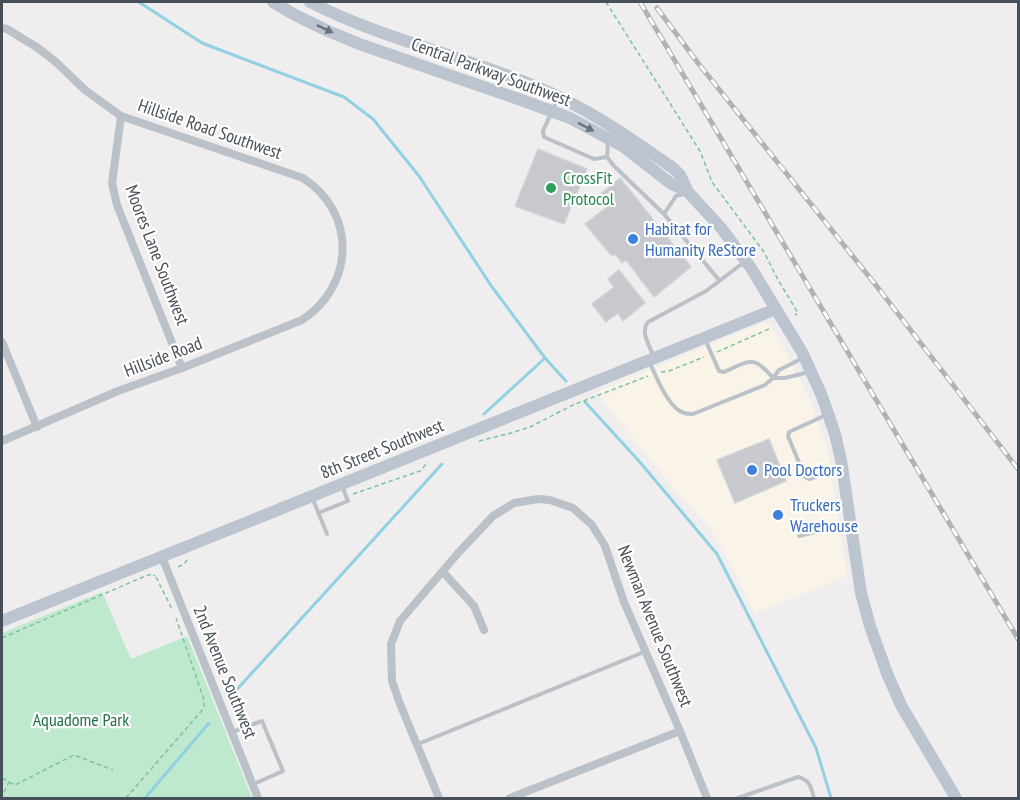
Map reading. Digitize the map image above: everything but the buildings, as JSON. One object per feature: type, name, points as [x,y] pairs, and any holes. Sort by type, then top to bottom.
[{"type":"street","name":"Central Parkway Southwest","points":[[310,2],[369,27],[532,84],[558,96],[613,128],[680,175],[688,192],[722,229],[746,261],[811,372],[835,434],[843,468],[861,593],[870,626],[885,668],[903,707],[956,798]]},
{"type":"street","name":"Central Parkway Southwest","points":[[281,3],[328,31],[362,45],[570,118],[624,147],[670,183],[688,192]]},
{"type":"street","name":"Hillside Road Southwest","points":[[2,28],[38,48],[86,90],[121,116],[246,160],[292,173],[313,185],[330,203],[340,225],[342,237],[340,273],[329,295]]},
{"type":"street","name":"Moores Lane Southwest","points":[[121,116],[112,183],[117,206],[182,368]]},
{"type":"street","name":"Hillside Road","points":[[2,441],[102,398],[302,320],[313,313],[329,295]]},
{"type":"street","name":"8th Street Southwest","points":[[2,621],[311,497],[344,490],[558,398],[776,309]]},
{"type":"street","points":[[2,342],[37,427]]},
{"type":"street","name":"Newman Avenue Southwest","points":[[443,572],[493,516],[514,503],[538,499],[550,500],[573,508],[592,525],[604,546],[624,602],[707,798]]},
{"type":"street","name":"2nd Avenue Southwest","points":[[162,557],[258,798]]},
{"type":"street","points":[[439,798],[392,681],[391,644],[400,621],[443,572],[474,606],[484,630]]},
{"type":"street","points":[[510,798],[523,796],[680,731]]},
{"type":"lane","points":[[558,96],[543,131],[544,137],[594,159],[608,158]]},
{"type":"lane","points":[[608,138],[608,158],[614,166],[664,214],[719,280]]},
{"type":"lane","points":[[664,214],[676,196],[688,192]]},
{"type":"lane","points":[[746,261],[706,291],[648,322],[644,327],[655,374],[666,396],[673,406],[683,413],[693,414],[765,385],[779,370],[804,357]]},
{"type":"lane","points":[[704,338],[719,371],[723,372],[750,361],[764,367],[773,378]]},
{"type":"lane","points":[[773,378],[785,378],[811,372]]},
{"type":"lane","points":[[828,414],[789,432],[788,436],[805,477],[809,479],[843,468]]},
{"type":"lane","points":[[318,513],[348,501],[344,490]]},
{"type":"lane","points":[[311,497],[327,534]]},
{"type":"lane","points":[[799,536],[851,523]]},
{"type":"lane","points":[[417,744],[646,652]]},
{"type":"lane","points":[[232,732],[262,721],[283,771],[252,784]]},
{"type":"lane","points":[[738,798],[798,777],[805,779],[812,788],[814,798]]},
{"type":"path","points":[[606,2],[700,151],[712,182],[764,252],[798,313],[795,315]]},
{"type":"path","points":[[476,442],[530,427],[573,405],[655,374],[669,371],[771,328]]},
{"type":"path","points":[[344,490],[420,471],[429,461]]},
{"type":"path","points":[[175,569],[192,556]]},
{"type":"path","points":[[156,577],[158,573]]},
{"type":"path","points":[[2,638],[143,577],[152,574],[156,577],[174,614],[204,700],[204,708],[126,798]]},
{"type":"path","points":[[2,778],[15,785],[74,755],[112,770]]},
{"type":"path","points":[[2,796],[9,782]]},
{"type":"shaded area","points":[[763,323],[771,325],[808,396],[827,447],[847,576],[755,613],[727,557],[707,524],[679,495],[596,392]]},
{"type":"green space","name":"Aquadome Park","points":[[102,592],[131,659],[187,636],[252,798],[2,798],[2,633]]},
{"type":"waterway","points":[[139,2],[202,43],[344,97],[373,119],[419,176],[492,287],[545,358],[566,381]]},
{"type":"waterway","points":[[484,414],[545,358]]},
{"type":"waterway","points":[[585,402],[639,461],[717,554],[816,748],[831,798]]},
{"type":"waterway","points":[[231,696],[442,464]]},
{"type":"waterway","points":[[145,798],[209,723]]},
{"type":"railway","points":[[640,2],[1018,639]]},
{"type":"railway","points":[[657,8],[1018,469]]},
{"type":"place","name":"CrossFit Protocol","points":[[551,188]]},
{"type":"place","name":"Habitat for Humanity ReStore","points":[[633,239]]},
{"type":"place","name":"Pool Doctors","points":[[752,470]]},
{"type":"place","name":"Truckers Warehouse","points":[[778,515]]}]
